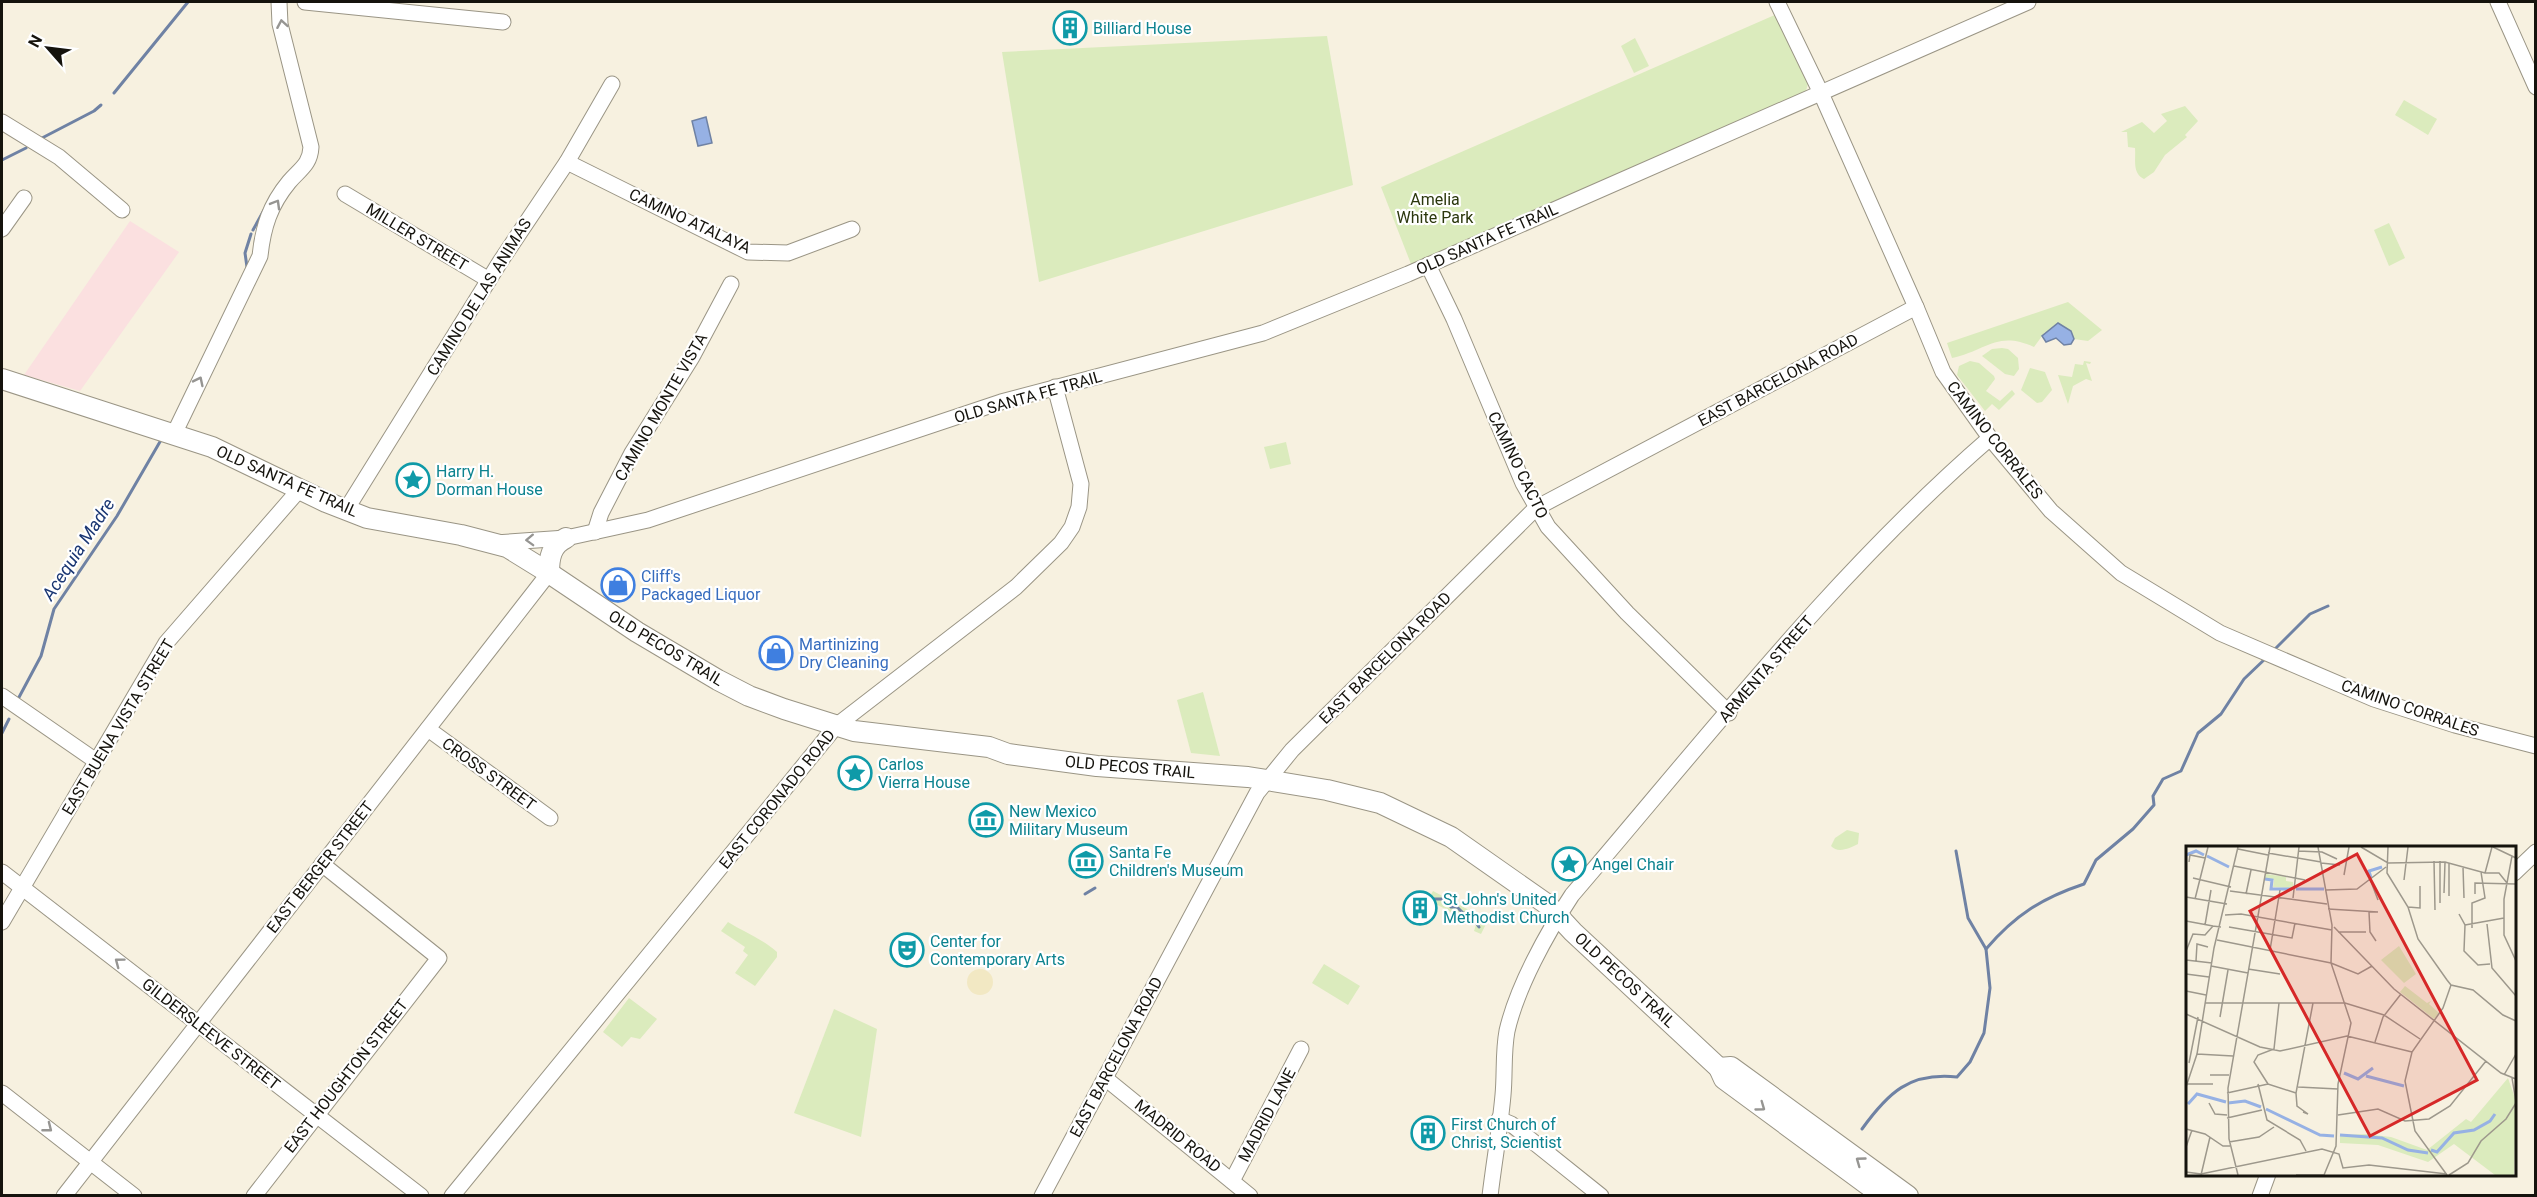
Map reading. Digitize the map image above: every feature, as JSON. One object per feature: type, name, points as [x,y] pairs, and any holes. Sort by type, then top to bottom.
[{"type":"main road","name":"OLD SANTA FE TRAIL","points":[[2,379],[212,447],[299,490],[346,510],[395,524],[495,543]]},
{"type":"main road","points":[[549,573],[549,558],[557,543],[566,538]]},
{"type":"main road","name":"OLD PECOS TRAIL","points":[[495,543],[516,552],[637,632],[711,677],[750,696],[836,726],[854,731],[989,747],[1008,754],[1134,770],[1248,777],[1364,798],[1390,808],[1459,842],[1548,904],[1573,932],[1719,1068],[1724,1079],[1883,1196]]},
{"type":"main road","name":"OLD PECOS TRAIL","points":[[1719,1068],[1731,1067],[1908,1196]]},
{"type":"street","points":[[174,434],[260,256],[263,230],[274,207],[289,182],[310,160],[311,147],[280,24],[279,2]]},
{"type":"street","points":[[305,2],[504,22]]},
{"type":"street","name":"CAMINO CORRALES","points":[[1777,2],[1820,91],[1943,372],[1990,438],[2051,511],[2121,573],[2220,633],[2374,699],[2455,725],[2535,746]]},
{"type":"street","name":"OLD SANTA FE TRAIL","points":[[495,543],[566,538],[662,516],[983,408],[1263,333],[1357,296],[1820,91],[2028,2]]},
{"type":"street","points":[[2498,2],[2535,87]]},
{"type":"street","name":"CAMINO DE LAS ANIMAS","points":[[346,510],[489,280],[567,162],[612,84]]},
{"type":"street","points":[[2,122],[59,157],[122,210]]},
{"type":"street","name":"CAMINO ATALAYA","points":[[567,162],[748,252],[788,253],[852,229]]},
{"type":"street","name":"MILLER STREET","points":[[345,194],[489,280]]},
{"type":"street","points":[[2,229],[24,198]]},
{"type":"street","name":"CAMINO CACTO","points":[[1428,265],[1454,319],[1523,483],[1548,527],[1627,613],[1729,712]]},
{"type":"street","name":"CAMINO MONTE VISTA","points":[[595,532],[601,513],[632,453],[692,357],[731,284]]},
{"type":"street","name":"EAST BARCELONA ROAD","points":[[1042,1196],[1257,793],[1292,750],[1536,508],[1916,307]]},
{"type":"street","name":"EAST CORONADO ROAD","points":[[452,1196],[836,726],[1016,587],[1049,556],[1072,527],[1079,507],[1081,484],[1055,387]]},
{"type":"street","name":"ARMENTA STREET","points":[[1490,1196],[1507,1033],[1512,1015],[1548,932],[1558,915],[1572,895],[1813,615],[1926,494],[1990,438]]},
{"type":"street","name":"EAST BUENA VISTA STREET","points":[[2,922],[166,643],[299,490]]},
{"type":"street","name":"EAST BERGER STREET","points":[[64,1196],[549,573]]},
{"type":"street","points":[[2,696],[96,761]]},
{"type":"street","name":"CROSS STREET","points":[[428,729],[549,818]]},
{"type":"street","points":[[2516,871],[2535,852]]},
{"type":"street","name":"EAST HOUGHTON STREET","points":[[254,1196],[439,958],[322,864]]},
{"type":"street","name":"GILDERSLEEVE STREET","points":[[2,873],[421,1196]]},
{"type":"street","name":"MADRID LANE","points":[[1232,1181],[1302,1049]]},
{"type":"street","name":"MADRID ROAD","points":[[1105,1078],[1250,1196]]},
{"type":"street","points":[[2,1093],[134,1196]]},
{"type":"street","points":[[1499,1119],[1511,1124],[1601,1196]]},
{"type":"street","points":[[2260,1196],[2267,1176]]},
{"type":"shaded area","points":[[130,221],[179,252],[80,391],[24,375]]},
{"type":"green space","name":"Amelia White Park","points":[[1777,14],[1809,80],[1806,91],[1411,264],[1381,187]]},
{"type":"green space","points":[[1327,36],[1353,185],[1039,282],[1002,52]]},
{"type":"green space","points":[[1635,38],[1649,66],[1634,73],[1621,46]]},
{"type":"green space","points":[[2404,100],[2437,119],[2428,135],[2395,115]]},
{"type":"green space","points":[[2185,106],[2198,121],[2185,135],[2187,137],[2165,155],[2154,172],[2144,179],[2136,170],[2135,148],[2128,147],[2127,132],[2121,132],[2142,122],[2154,133],[2167,121],[2161,114]]},
{"type":"green space","points":[[2389,223],[2405,258],[2389,266],[2374,230]]},
{"type":"green space","points":[[2068,302],[2102,330],[2088,341],[2074,339],[2071,331],[2045,332],[2034,347],[2021,342],[2001,341],[1952,358],[1947,343]]},
{"type":"green space","points":[[1992,349],[2008,349],[2018,358],[2019,369],[2014,376],[2005,374],[1982,356]]},
{"type":"green space","points":[[1970,361],[1979,363],[1994,376],[1995,379],[1986,391],[2000,401],[2012,390],[2015,394],[1999,410],[1992,404],[1985,411],[1957,375],[1959,366]]},
{"type":"green space","points":[[2084,361],[2091,362],[2086,363],[2092,381],[2086,379],[2073,386],[2068,404],[2058,375],[2072,377],[2075,364],[2083,365]]},
{"type":"green space","points":[[2030,368],[2045,372],[2052,390],[2042,402],[2037,403],[2021,390]]},
{"type":"green space","points":[[1286,442],[1291,464],[1270,469],[1264,447]]},
{"type":"green space","points":[[1203,692],[1220,756],[1191,753],[1177,700]]},
{"type":"green space","points":[[1847,830],[1859,833],[1858,844],[1841,850],[1831,846],[1835,838]]},
{"type":"green space","points":[[1433,891],[1488,920],[1481,934],[1474,931],[1476,925],[1428,900]]},
{"type":"green space","points":[[728,922],[760,939],[777,952],[777,957],[755,986],[735,973],[748,955],[743,951],[745,947],[721,931]]},
{"type":"green space","points":[[1324,964],[1360,986],[1348,1005],[1312,983]]},
{"type":"green space","points":[[629,998],[657,1019],[640,1039],[631,1037],[622,1047],[603,1032]]},
{"type":"green space","points":[[834,1009],[877,1029],[861,1137],[794,1113]]},
{"type":"sand","points":[[980,969],[989,973],[993,982],[989,991],[980,995],[971,991],[967,982],[971,973]]},
{"type":"water","points":[[706,117],[712,143],[698,146],[692,121]]},
{"type":"water","points":[[2058,323],[2071,331],[2074,339],[2071,344],[2064,345],[2056,338],[2046,342],[2042,336]]},
{"type":"waterway","points":[[114,93],[188,2]]},
{"type":"waterway","points":[[42,138],[94,111],[101,105]]},
{"type":"waterway","points":[[2,160],[26,148]]},
{"type":"waterway","name":"Acequia Madre","points":[[253,230],[264,210]]},
{"type":"waterway","name":"Acequia Madre","points":[[247,267],[245,253],[251,234]]},
{"type":"waterway","name":"Acequia Madre","points":[[17,701],[41,656],[54,609],[117,516],[161,440]]},
{"type":"waterway","points":[[2273,651],[2310,614],[2328,606]]},
{"type":"waterway","points":[[1986,949],[2008,926],[2030,909],[2055,895],[2084,884],[2096,860],[2133,829],[2154,805],[2153,796],[2163,779],[2181,771],[2198,733],[2221,714],[2244,679],[2266,658]]},
{"type":"waterway","name":"Acequia Madre","points":[[2,733],[9,719]]},
{"type":"waterway","points":[[1862,1129],[1881,1105],[1901,1088],[1926,1078],[1957,1077],[1970,1062],[1984,1033],[1990,988],[1986,949],[1968,918],[1956,851]]},
{"type":"waterway","points":[[1085,894],[1095,888]]},
{"type":"waterway","points":[[1433,899],[1444,899],[1451,907],[1457,907],[1463,913],[1470,914],[1479,927]]},
{"type":"place","name":"Billiard House","points":[[1070,28]]},
{"type":"place","name":"Harry H. Dorman House","points":[[413,480]]},
{"type":"place","name":"Cliff's Packaged Liquor","points":[[618,585]]},
{"type":"place","name":"Martinizing Dry Cleaning","points":[[776,653]]},
{"type":"place","name":"Carlos Vierra House","points":[[855,773]]},
{"type":"place","name":"New Mexico Military Museum","points":[[986,820]]},
{"type":"place","name":"Santa Fe Children's Museum","points":[[1086,861]]},
{"type":"place","name":"Angel Chair","points":[[1569,864]]},
{"type":"place","name":"St John's United Methodist Church","points":[[1420,908]]},
{"type":"place","name":"Center for Contemporary Arts","points":[[907,950]]},
{"type":"place","name":"First Church of Christ, Scientist","points":[[1428,1133]]}]
